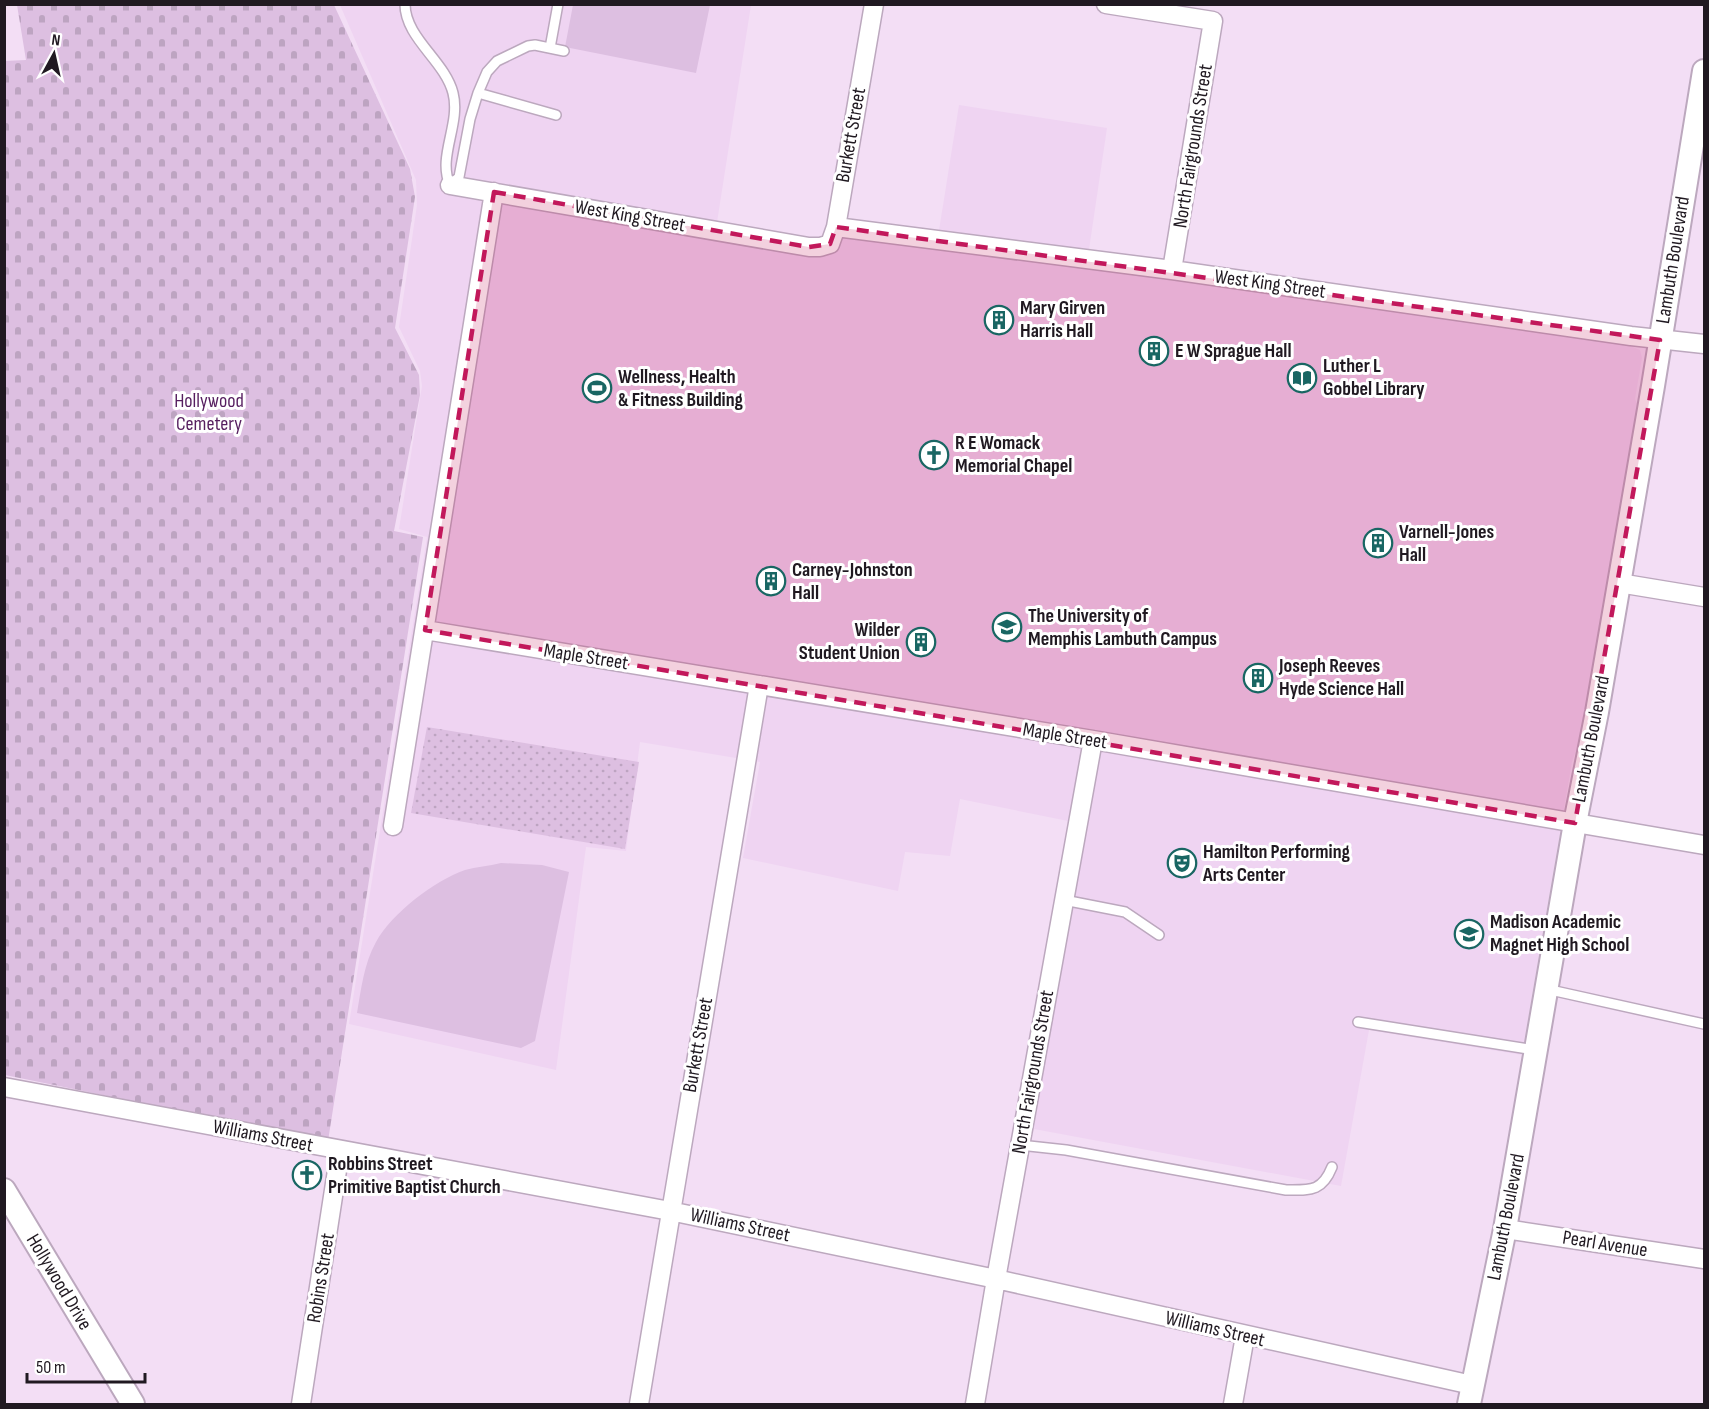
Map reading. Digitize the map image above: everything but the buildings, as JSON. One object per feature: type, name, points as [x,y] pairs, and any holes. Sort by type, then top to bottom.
[{"type":"street","name":"Burkett Street","points":[[836,227],[874,4]]},
{"type":"street","name":"North Fairgrounds Street","points":[[1106,4],[1213,21],[1172,270]]},
{"type":"street","name":"Lambuth Boulevard","points":[[1470,1395],[1505,1229],[1619,583],[1704,71]]},
{"type":"street","name":"West King Street","points":[[450,185],[809,247],[820,247],[830,243],[836,227],[1172,270],[1660,340],[1683,340],[1704,344]]},
{"type":"street","points":[[393,826],[494,192]]},
{"type":"street","points":[[1619,583],[1704,597]]},
{"type":"street","name":"Maple Street","points":[[425,630],[1093,740],[1704,845]]},
{"type":"street","name":"Burkett Street","points":[[639,1404],[759,685]]},
{"type":"street","name":"North Fairgrounds Street","points":[[975,1404],[1093,740]]},
{"type":"street","name":"Williams Street","points":[[4,1087],[670,1211],[996,1279],[1245,1336],[1470,1395]]},
{"type":"street","name":"Robins Street","points":[[302,1404],[340,1151]]},
{"type":"street","name":"Hollywood Drive","points":[[4,1190],[133,1404]]},
{"type":"street","name":"Pearl Avenue","points":[[1505,1229],[1704,1259]]},
{"type":"street","points":[[1233,1404],[1245,1336]]},
{"type":"lane","points":[[405,4],[408,22],[453,91],[455,100],[445,174],[450,185],[459,177],[470,123],[478,93],[487,72],[497,61],[528,46],[535,45],[564,51]]},
{"type":"lane","points":[[550,48],[558,4]]},
{"type":"lane","points":[[478,93],[556,115]]},
{"type":"lane","points":[[453,120],[470,123]]},
{"type":"lane","points":[[1064,900],[1125,912],[1159,935]]},
{"type":"lane","points":[[1546,989],[1704,1024]]},
{"type":"lane","points":[[1358,1022],[1535,1050]]},
{"type":"lane","points":[[1020,1145],[1066,1150],[1286,1190],[1313,1190],[1327,1180],[1332,1167]]},
{"type":"highlighted area","points":[[494,192],[809,247],[830,244],[836,227],[1660,340],[1575,823],[425,630]]},
{"type":"shaded area","name":"The University of Memphis Lambuth Campus","points":[[340,5],[751,5],[715,235],[820,252],[840,231],[937,243],[959,105],[1107,128],[1087,263],[1541,327],[1626,344],[1640,350],[1642,358],[1635,399],[1640,410],[1587,718],[1572,762],[1522,1055],[1369,1030],[1341,1186],[1034,1129],[1067,903],[1083,824],[960,799],[950,856],[905,852],[898,891],[743,858],[760,762],[640,742],[626,851],[586,847],[556,1070],[349,1024],[427,537],[399,529],[422,386],[420,371],[399,327],[417,205],[416,180]]},
{"type":"green space","name":"Hollywood Cemetery","points":[[17,5],[334,5],[410,169],[415,197],[395,328],[419,375],[420,395],[394,531],[423,537],[328,1141],[5,1075],[4,61],[26,60]]},
{"type":"green space","points":[[573,5],[710,5],[696,73],[565,47]]},
{"type":"green space","points":[[427,727],[639,762],[625,849],[411,813]]},
{"type":"green space","points":[[501,863],[542,865],[569,872],[535,1041],[521,1048],[357,1013],[369,959],[376,942],[392,920],[427,890],[453,875],[465,870]]},
{"type":"place","name":"Mary Girven Harris Hall","points":[[999,320]]},
{"type":"place","name":"E W Sprague Hall","points":[[1154,351]]},
{"type":"place","name":"Luther L Gobbel Library","points":[[1302,378]]},
{"type":"place","name":"Wellness, Health & Fitness Building","points":[[597,388]]},
{"type":"place","name":"R E Womack Memorial Chapel","points":[[934,455]]},
{"type":"place","name":"Varnell-Jones Hall","points":[[1378,543]]},
{"type":"place","name":"Carney-Johnston Hall","points":[[771,581]]},
{"type":"place","name":"The University of Memphis Lambuth Campus","points":[[1007,627]]},
{"type":"place","name":"Wilder Student Union","points":[[921,642]]},
{"type":"place","name":"Joseph Reeves Hyde Science Hall","points":[[1258,678]]},
{"type":"place","name":"Hamilton Performing Arts Center","points":[[1182,863]]},
{"type":"place","name":"Madison Academic Magnet High School","points":[[1469,934]]},
{"type":"place","name":"Robbins Street Primitive Baptist Church","points":[[307,1175]]}]
